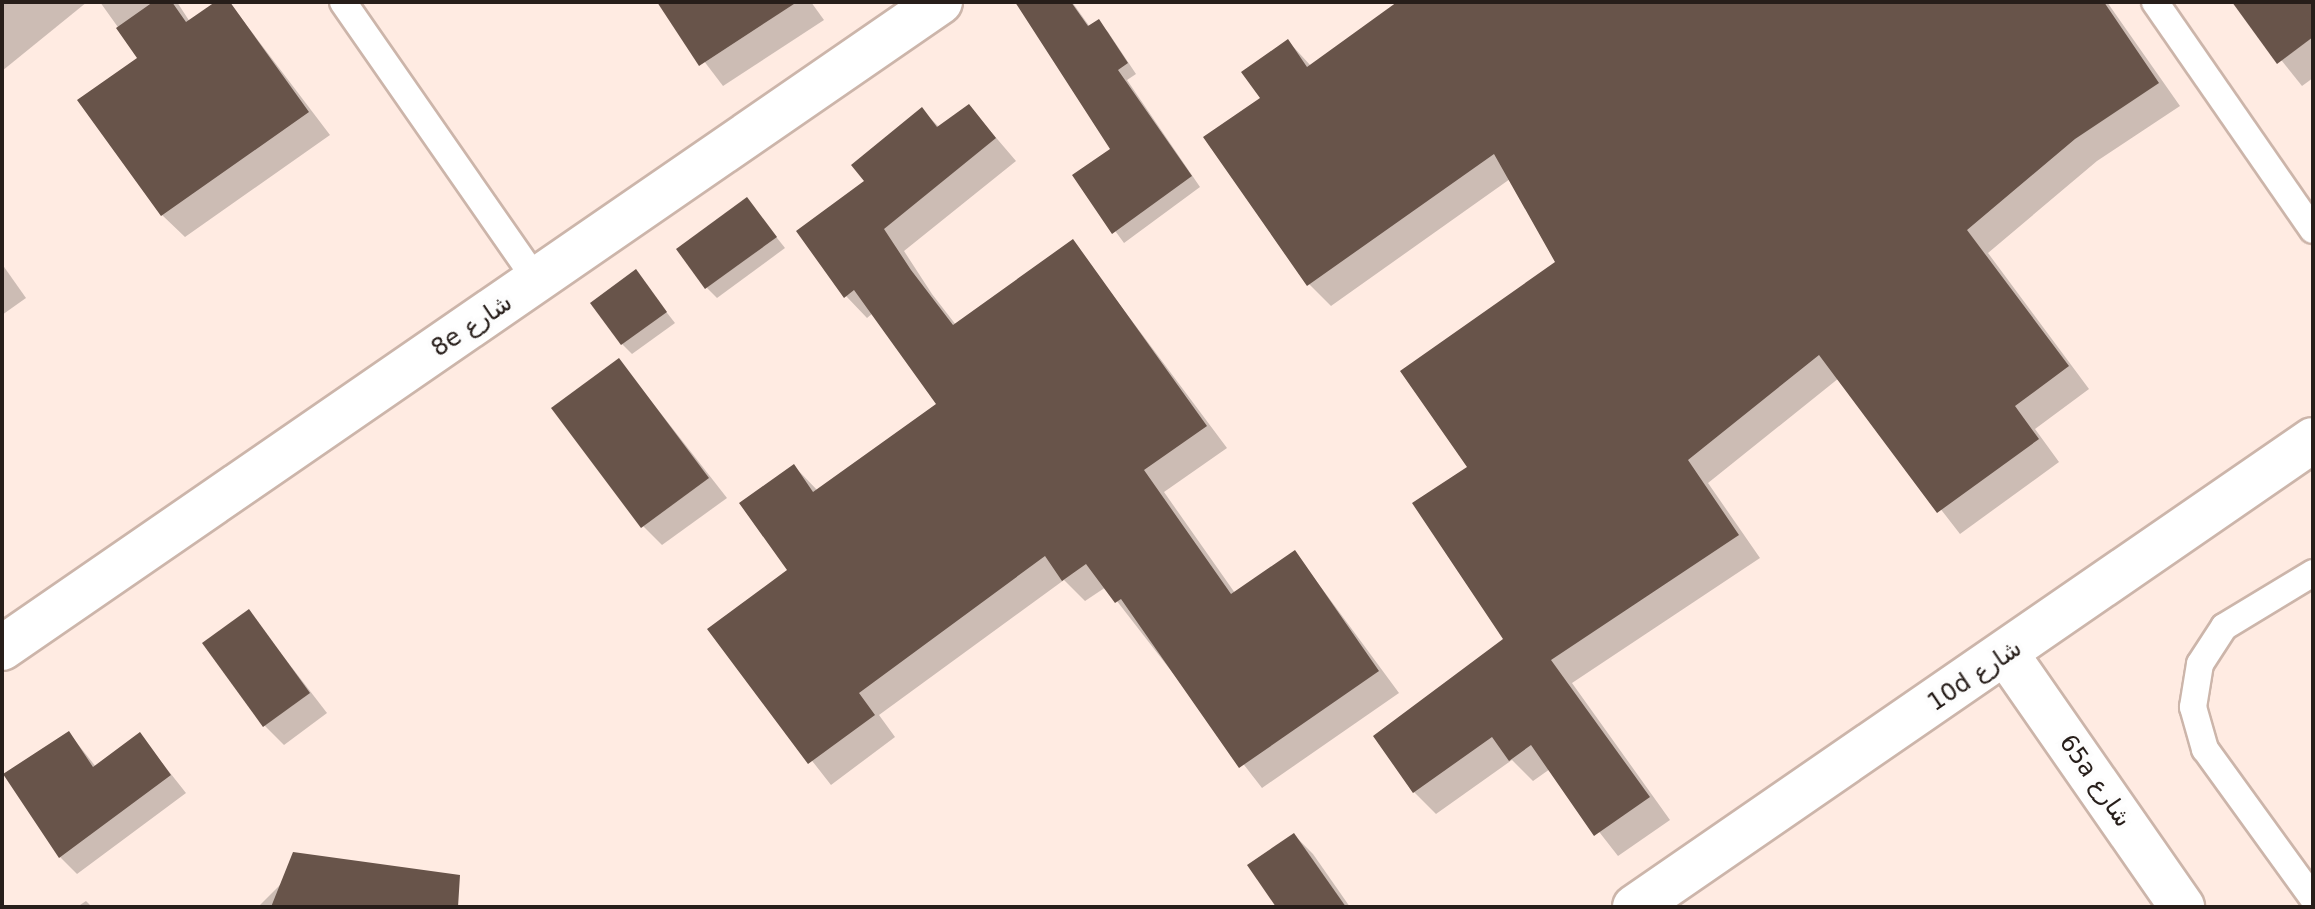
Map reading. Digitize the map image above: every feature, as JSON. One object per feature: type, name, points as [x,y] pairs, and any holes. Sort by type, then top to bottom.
[{"type":"street","name":"8e شارع","points":[[2,648],[940,2]]},
{"type":"street","name":"10d شارع","points":[[1635,907],[2007,655],[2313,440]]},
{"type":"street","name":"65a شارع","points":[[2007,655],[2182,907]]},
{"type":"lane","points":[[343,2],[537,281]]},
{"type":"lane","points":[[2155,2],[2313,230]]},
{"type":"lane","points":[[2313,573],[2224,627],[2200,664],[2193,707],[2205,749],[2313,898]]},
{"type":"building","points":[[153,2],[172,2],[186,22],[215,2],[230,2],[309,112],[161,216],[77,100],[137,58],[116,28]]},
{"type":"building","points":[[657,2],[797,2],[699,66]]},
{"type":"building","points":[[1015,2],[1071,2],[1088,26],[1099,19],[1128,63],[1118,70],[1192,176],[1112,234],[1072,175],[1110,149]]},
{"type":"building","points":[[1397,2],[2104,2],[2159,83],[2075,139],[1967,230],[2069,366],[2015,406],[2039,439],[1937,513],[1819,355],[1688,460],[1739,535],[1551,660],[1650,797],[1594,836],[1531,745],[1509,761],[1492,737],[1413,793],[1373,736],[1503,639],[1412,503],[1467,467],[1400,371],[1555,262],[1494,154],[1307,286],[1203,137],[1260,98],[1241,72],[1288,39],[1307,67]]},
{"type":"building","points":[[2232,2],[2313,2],[2313,37],[2277,64]]},
{"type":"building","points":[[969,104],[996,138],[884,229],[911,270],[953,325],[1073,239],[1207,426],[1144,470],[1231,594],[1295,550],[1379,671],[1239,768],[1121,599],[1115,603],[1086,564],[1062,581],[1045,556],[859,693],[875,715],[808,764],[707,629],[787,570],[739,503],[794,464],[813,492],[936,404],[854,290],[844,298],[796,231],[864,181],[851,165],[922,107],[937,127]]},
{"type":"building","points":[[747,197],[777,237],[705,289],[676,249]]},
{"type":"building","points":[[636,269],[667,312],[621,345],[590,303]]},
{"type":"building","points":[[619,358],[709,478],[641,528],[551,408]]},
{"type":"building","points":[[249,609],[310,693],[263,727],[202,643]]},
{"type":"building","points":[[69,731],[93,767],[140,732],[171,775],[59,858],[3,774]]},
{"type":"building","points":[[1294,833],[1346,907],[1276,907],[1247,865]]},
{"type":"building","points":[[293,852],[460,875],[458,907],[271,907]]}]
